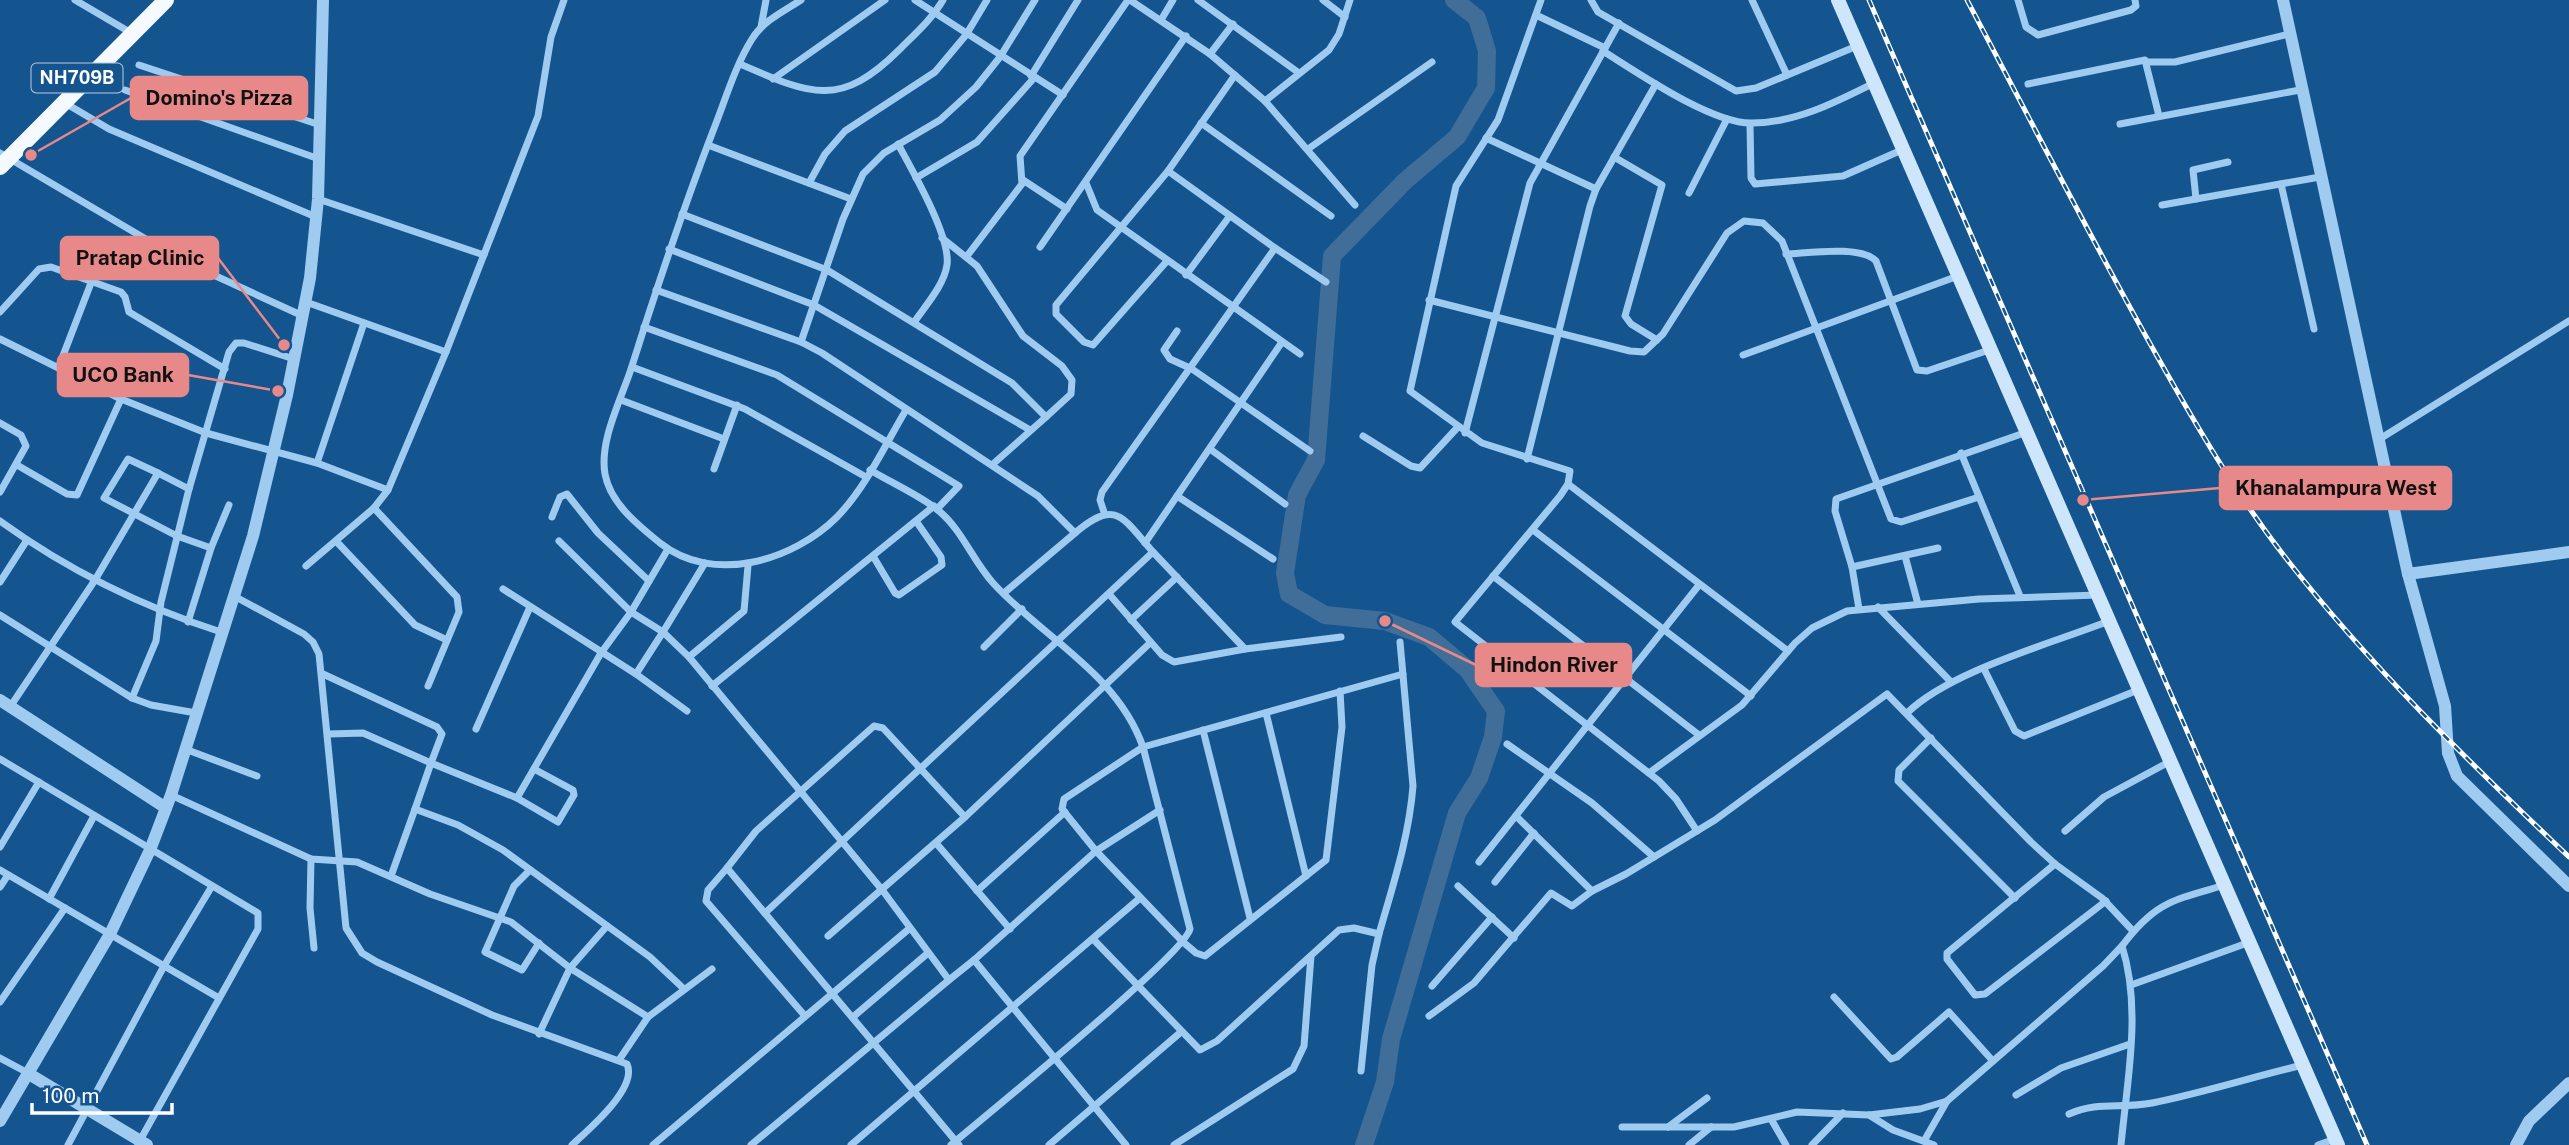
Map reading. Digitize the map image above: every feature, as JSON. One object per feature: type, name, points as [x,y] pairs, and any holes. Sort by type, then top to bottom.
[{"type":"highway","name":"NH709B","points":[[2,158],[65,103],[129,31],[152,0]]},
{"type":"highway","name":"NH709B","points":[[2,158],[129,31],[166,0]]},
{"type":"main road","points":[[1838,0],[2337,1142]]},
{"type":"street","points":[[75,0],[129,31]]},
{"type":"street","points":[[0,1121],[110,934],[150,850],[171,795],[253,536],[306,302],[318,199],[323,0]]},
{"type":"street","points":[[306,566],[374,508],[388,490],[446,352],[538,116],[551,37],[564,0]]},
{"type":"street","points":[[761,27],[766,0]]},
{"type":"street","points":[[802,0],[761,27],[751,39],[708,145],[669,249],[621,400],[605,459],[610,489],[642,528],[668,549],[705,563],[748,566],[769,559],[815,534],[837,517],[868,473],[906,410]]},
{"type":"street","points":[[774,79],[884,0]]},
{"type":"street","points":[[915,0],[934,15],[1063,95]]},
{"type":"street","points":[[740,64],[774,79],[818,92],[834,92],[854,85],[886,63],[934,15],[943,0]]},
{"type":"street","points":[[809,183],[838,138],[927,78],[966,35],[987,0]]},
{"type":"street","points":[[801,342],[851,199],[872,163],[952,110],[1000,57],[1035,0]]},
{"type":"street","points":[[916,178],[977,142],[1032,77],[1078,0]]},
{"type":"street","points":[[1067,209],[1023,180],[1018,164],[1020,156],[1129,0],[1186,36],[1265,101],[1355,205]]},
{"type":"street","points":[[1161,20],[1173,0]]},
{"type":"street","points":[[1198,0],[1299,73]]},
{"type":"street","points":[[1323,0],[1345,17]]},
{"type":"street","points":[[1265,101],[1329,50],[1350,0]]},
{"type":"street","points":[[1541,0],[1505,104],[1456,186],[1410,391],[1457,428],[1496,449],[1567,468],[1570,477],[1568,484],[1455,622],[1649,773],[1676,799],[1697,831]]},
{"type":"street","points":[[1752,0],[1787,75]]},
{"type":"street","points":[[2018,0],[2028,31],[2038,35],[2131,10],[2136,6],[2135,0]]},
{"type":"street","points":[[2283,0],[2300,90],[2408,574],[2445,706],[2451,765],[2457,776],[2569,886]]},
{"type":"street","points":[[1589,1],[1598,12],[1736,91],[1746,91],[1858,46]]},
{"type":"street","points":[[1536,15],[1604,49],[1656,84],[1727,119],[1750,124],[1811,112],[1875,83]]},
{"type":"street","points":[[1465,433],[1524,202],[1539,163],[1619,23]]},
{"type":"street","points":[[1210,54],[1233,24]]},
{"type":"street","points":[[2028,84],[2137,60],[2175,62],[2289,34]]},
{"type":"street","points":[[1040,247],[1186,36]]},
{"type":"street","points":[[1308,149],[1432,62]]},
{"type":"street","points":[[2148,62],[2159,116]]},
{"type":"street","points":[[139,65],[320,125]]},
{"type":"street","points":[[1167,261],[1093,345],[1084,342],[1054,310],[1168,171],[1235,75]]},
{"type":"street","points":[[1527,459],[1596,189],[1656,84]]},
{"type":"street","points":[[125,90],[319,159]]},
{"type":"street","points":[[2120,124],[2300,90]]},
{"type":"street","points":[[65,103],[109,129],[316,217]]},
{"type":"street","points":[[1689,193],[1727,119]]},
{"type":"street","points":[[1201,123],[1331,216]]},
{"type":"street","points":[[1750,124],[1751,178],[1755,184],[1843,176],[1905,149]]},
{"type":"street","points":[[1486,138],[1596,189]]},
{"type":"street","points":[[898,144],[942,237],[947,256],[945,274],[915,321]]},
{"type":"street","points":[[708,145],[851,199]]},
{"type":"street","points":[[1614,157],[1662,185],[1625,316],[1631,324],[1657,340]]},
{"type":"street","points":[[2,158],[183,261],[303,316]]},
{"type":"street","points":[[2196,199],[2193,170],[2228,162]]},
{"type":"street","points":[[1168,171],[1229,217],[1326,282]]},
{"type":"street","points":[[2162,205],[2320,177]]},
{"type":"street","points":[[967,256],[1023,180]]},
{"type":"street","points":[[1086,183],[1093,205],[1122,229],[1300,354]]},
{"type":"street","points":[[2281,184],[2314,329]]},
{"type":"street","points":[[318,199],[484,255]]},
{"type":"street","points":[[682,214],[827,270],[915,321],[1012,383],[1046,416]]},
{"type":"street","points":[[1186,275],[1229,217]]},
{"type":"street","points":[[1429,299],[1644,352],[1657,340],[1727,233],[1737,224],[1752,220],[1763,223],[1777,234],[1786,254],[1876,484],[1894,522],[1979,496]]},
{"type":"street","points":[[942,237],[967,256],[999,297],[1023,336],[1062,366],[1072,380],[1071,394],[993,464]]},
{"type":"street","points":[[1245,649],[1126,521],[1104,512],[1100,500],[1102,492],[1192,369],[1275,248]]},
{"type":"street","points":[[669,249],[814,305],[1030,430]]},
{"type":"street","points":[[1786,254],[1864,252],[1876,261],[1917,370],[1927,371],[1989,350]]},
{"type":"street","points":[[0,312],[43,267],[123,294],[129,312],[225,369]]},
{"type":"street","points":[[1743,355],[1958,276]]},
{"type":"street","points":[[59,366],[91,283]]},
{"type":"street","points":[[656,290],[801,342],[993,464],[1045,501],[1074,533]]},
{"type":"street","points":[[306,302],[446,352]]},
{"type":"street","points":[[2378,440],[2569,321]]},
{"type":"street","points":[[317,463],[363,323]]},
{"type":"street","points":[[644,327],[777,375],[959,486],[712,686]]},
{"type":"street","points":[[1177,331],[1164,350],[1165,355],[1192,369],[1310,451]]},
{"type":"street","points":[[0,340],[59,366],[121,399],[206,433],[317,463],[388,490]]},
{"type":"street","points":[[1145,543],[1282,342]]},
{"type":"street","points":[[132,698],[151,655],[189,489],[229,352],[236,343],[294,359]]},
{"type":"street","points":[[632,367],[737,405],[935,507],[947,518],[981,568],[1004,593],[1058,639],[1104,684],[1137,729],[1189,922],[1189,935],[1137,986],[955,1144],[853,1017],[727,868]]},
{"type":"street","points":[[17,465],[67,494],[77,495],[121,399]]},
{"type":"street","points":[[621,400],[724,439]]},
{"type":"street","points":[[713,469],[737,405]]},
{"type":"street","points":[[0,422],[26,440],[17,465],[0,492]]},
{"type":"street","points":[[1363,436],[1411,466],[1420,468],[1457,428]]},
{"type":"street","points":[[1859,609],[1852,567],[1835,504],[1840,498],[1961,453],[2028,432]]},
{"type":"street","points":[[1210,449],[1285,504]]},
{"type":"street","points":[[1961,453],[2020,596]]},
{"type":"street","points":[[189,489],[128,459],[104,496],[106,502],[177,536],[211,548]]},
{"type":"street","points":[[158,473],[52,647],[5,703],[166,808]]},
{"type":"street","points":[[1568,484],[1788,651]]},
{"type":"street","points":[[551,517],[560,497],[567,495],[598,533],[649,581]]},
{"type":"street","points":[[1177,496],[1273,559]]},
{"type":"street","points":[[188,622],[211,548],[229,505]]},
{"type":"street","points":[[374,508],[457,597],[459,612],[428,686]]},
{"type":"street","points":[[1004,593],[1074,533],[1104,512]]},
{"type":"street","points":[[0,521],[95,580],[159,612],[221,632]]},
{"type":"street","points":[[873,556],[895,593],[899,595],[942,565],[941,557],[916,521]]},
{"type":"street","points":[[1533,530],[1663,632],[1751,696]]},
{"type":"street","points":[[0,582],[27,540]]},
{"type":"street","points":[[336,541],[415,625],[447,640]]},
{"type":"street","points":[[559,541],[631,612],[663,632],[690,657],[800,794],[843,841],[949,980]]},
{"type":"street","points":[[1852,567],[1938,548]]},
{"type":"street","points":[[517,798],[601,653],[631,612],[668,549]]},
{"type":"street","points":[[765,913],[1153,552]]},
{"type":"street","points":[[2408,574],[2569,552]]},
{"type":"street","points":[[1905,556],[1918,604]]},
{"type":"street","points":[[636,674],[705,563]]},
{"type":"street","points":[[690,657],[744,611],[748,566]]},
{"type":"street","points":[[1493,576],[1699,735]]},
{"type":"street","points":[[1131,620],[1177,577]]},
{"type":"street","points":[[1479,862],[1699,584]]},
{"type":"street","points":[[503,589],[636,674],[687,711]]},
{"type":"street","points":[[1109,594],[1161,655],[1174,662],[1245,649],[1341,637]]},
{"type":"street","points":[[1649,773],[1751,696],[1788,651],[1812,628],[1830,617],[1878,607],[2020,596],[2098,595]]},
{"type":"street","points":[[234,596],[313,642],[323,674],[346,928],[362,953],[539,1034],[627,1064],[630,1070],[628,1080],[619,1096],[572,1145]]},
{"type":"street","points":[[476,729],[530,607]]},
{"type":"street","points":[[1878,607],[1951,682]]},
{"type":"street","points":[[984,647],[1022,609]]},
{"type":"street","points":[[0,615],[132,698],[150,705],[196,713]]},
{"type":"street","points":[[1907,713],[1924,696],[1951,682],[2110,621]]},
{"type":"street","points":[[1361,1072],[1372,965],[1407,836],[1413,786],[1399,642]]},
{"type":"street","points":[[828,936],[965,817],[1150,643]]},
{"type":"street","points":[[1984,669],[2015,731],[2024,736],[2138,690]]},
{"type":"street","points":[[323,674],[437,727],[442,734],[391,876]]},
{"type":"street","points":[[1340,691],[1343,715],[1326,860],[1205,956],[1183,942],[1140,898],[1096,851],[1061,805],[1064,799],[1143,747],[1340,691],[1403,674]]},
{"type":"street","points":[[1429,1016],[1474,983],[1551,893],[1572,906],[1592,891],[1654,857],[1697,831],[1882,694],[1891,696],[2055,864],[2106,901],[2133,931]]},
{"type":"street","points":[[1266,713],[1306,876]]},
{"type":"street","points":[[805,1016],[706,901],[708,890],[756,831],[874,726],[883,728],[965,817]]},
{"type":"street","points":[[1203,730],[1250,918]]},
{"type":"street","points":[[329,734],[363,733],[517,798],[555,821],[561,819],[573,790],[534,769]]},
{"type":"street","points":[[1931,738],[1897,773],[1898,781],[2015,898]]},
{"type":"street","points":[[1507,744],[1619,825],[1654,857]]},
{"type":"street","points":[[185,749],[257,776]]},
{"type":"street","points":[[0,759],[253,909],[260,922],[141,1144],[88,1109],[0,1058]]},
{"type":"street","points":[[2065,831],[2104,797],[2169,762]]},
{"type":"street","points":[[0,847],[38,782]]},
{"type":"street","points":[[171,795],[311,859],[357,862],[430,894],[500,917],[570,968],[648,1017]]},
{"type":"street","points":[[415,809],[483,838],[650,957],[684,989]]},
{"type":"street","points":[[751,1145],[974,960],[1096,851],[1160,810]]},
{"type":"street","points":[[977,891],[1065,812]]},
{"type":"street","points":[[49,899],[93,816]]},
{"type":"street","points":[[1516,816],[1592,891]]},
{"type":"street","points":[[1495,882],[1534,833]]},
{"type":"street","points":[[936,843],[1010,929]]},
{"type":"street","points":[[311,859],[310,908],[314,948]]},
{"type":"street","points":[[2055,864],[1947,953],[1948,959],[1978,997],[2106,901]]},
{"type":"street","points":[[0,870],[219,998]]},
{"type":"street","points":[[530,870],[514,886],[486,945],[488,956],[522,970],[539,943]]},
{"type":"street","points":[[0,887],[8,875]]},
{"type":"street","points":[[1920,1142],[1947,1101],[2103,966],[2156,908],[2169,901],[2225,885]]},
{"type":"street","points":[[68,1145],[164,966],[212,886]]},
{"type":"street","points":[[1458,886],[1514,938]]},
{"type":"street","points":[[851,1145],[1014,1009],[1140,898]]},
{"type":"street","points":[[0,1002],[65,908]]},
{"type":"street","points":[[1432,986],[1492,917]]},
{"type":"street","points":[[539,1034],[570,968],[607,926]]},
{"type":"street","points":[[1094,940],[1200,1050],[1210,1046],[1339,930],[1354,928],[1379,934]]},
{"type":"street","points":[[653,1145],[910,929]]},
{"type":"street","points":[[2131,985],[2250,942]]},
{"type":"street","points":[[2121,1145],[2130,1044],[2131,985],[2122,946]]},
{"type":"street","points":[[853,1017],[929,953]]},
{"type":"street","points":[[1174,1145],[1293,1069],[1304,1046],[1311,956]]},
{"type":"street","points":[[974,960],[1126,1145]]},
{"type":"street","points":[[619,1060],[648,1017],[712,969]]},
{"type":"street","points":[[1835,997],[1891,1059],[1897,1057],[1949,1012],[1992,1060]]},
{"type":"street","points":[[1049,1145],[1181,1032]]},
{"type":"street","points":[[2016,1095],[2061,1068],[2130,1044]]},
{"type":"street","points":[[2068,1115],[2099,1104],[2124,1108],[2176,1098],[2303,1065]]},
{"type":"street","points":[[2516,1145],[2529,1121],[2569,1083]]},
{"type":"street","points":[[1668,1127],[1707,1098]]},
{"type":"street","points":[[1622,1127],[1755,1125],[1797,1112],[1869,1115],[1920,1109],[1947,1101]]},
{"type":"street","points":[[1812,1145],[1843,1113]]},
{"type":"street","points":[[1869,1115],[1893,1130],[1934,1145]]},
{"type":"street","points":[[1771,1119],[1786,1145]]},
{"type":"street","points":[[1689,1145],[1712,1127]]},
{"type":"street","points":[[2318,1145],[2337,1142]]},
{"type":"waterway","points":[[1364,1145],[1385,1082],[1391,1039],[1457,813],[1479,778],[1493,737],[1496,711],[1467,669],[1429,637],[1385,621],[1325,615],[1289,594],[1285,573],[1297,495],[1316,460],[1332,256],[1405,181],[1457,137],[1486,88],[1487,51],[1477,18],[1454,0]]},
{"type":"railway","points":[[1869,0],[2367,1145]]},
{"type":"railway","points":[[1967,0],[2132,312],[2202,433],[2250,509],[2285,557],[2386,675],[2569,857]]},
{"type":"place","name":"Domino's Pizza","points":[[31,155]]},
{"type":"place","name":"Pratap Clinic","points":[[284,345]]},
{"type":"place","name":"UCO Bank","points":[[278,391]]},
{"type":"place","name":"Khanalampura West","points":[[2083,500]]},
{"type":"place","name":"Hindon River","points":[[1385,621]]}]
